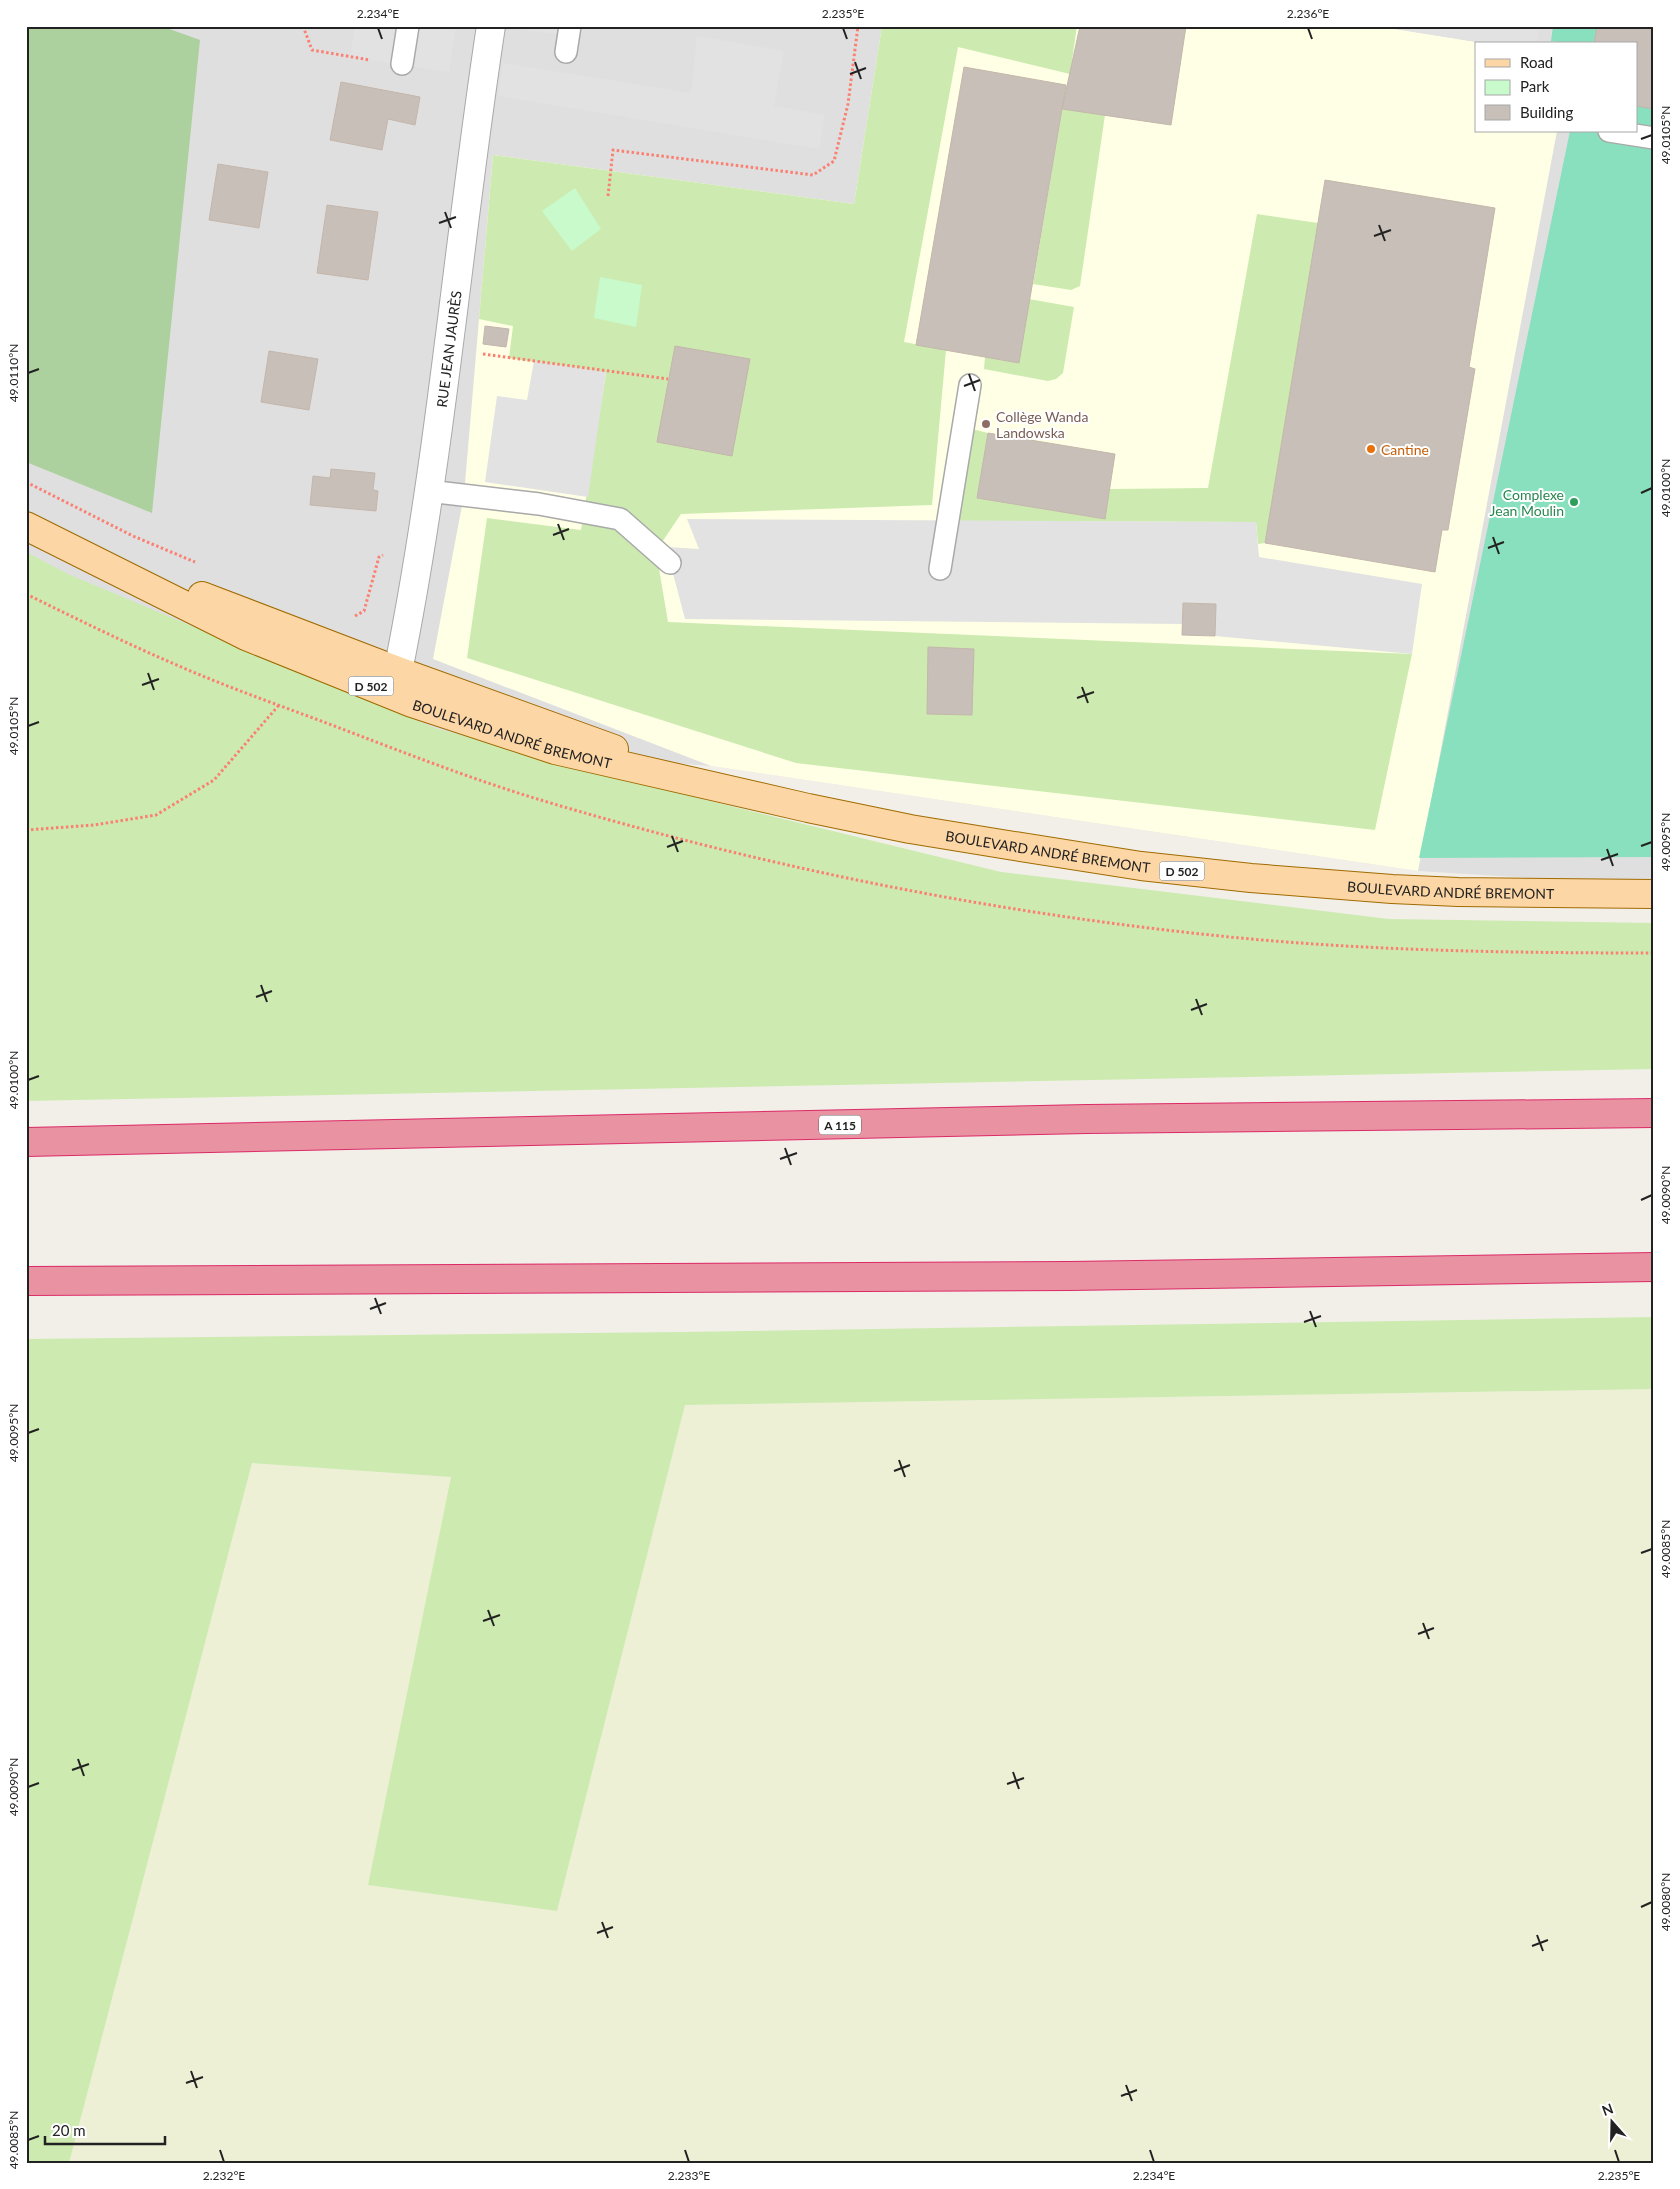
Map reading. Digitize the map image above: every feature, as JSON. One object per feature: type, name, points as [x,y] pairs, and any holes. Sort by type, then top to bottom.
[{"type":"highway","name":"A 115","points":[[26,1142],[1087,1119],[1654,1114]]},
{"type":"highway","points":[[26,1281],[1059,1276],[1654,1268]]},
{"type":"main road","name":"BOULEVARD ANDRÉ BREMONT","points":[[35,531],[398,671],[716,786]]},
{"type":"main road","name":"BOULEVARD ANDRÉ BREMONT","points":[[35,531],[246,636],[412,702],[554,750],[808,808],[910,829],[1150,867],[1251,878],[1392,890],[1589,895],[1654,894]]},
{"type":"street","name":"RUE JEAN JAURÈS","points":[[398,671],[428,492],[491,26]]},
{"type":"lane","points":[[402,64],[408,26]]},
{"type":"lane","points":[[566,52],[570,26]]},
{"type":"lane","points":[[1615,132],[1654,138]]},
{"type":"lane","points":[[940,570],[970,385]]},
{"type":"lane","points":[[428,492],[539,504],[620,519],[670,562]]},
{"type":"path","points":[[303,26],[312,50],[402,64]]},
{"type":"path","points":[[608,196],[613,150],[813,174],[834,162],[848,104],[858,26]]},
{"type":"path","points":[[448,349],[668,379]]},
{"type":"path","points":[[26,482],[133,536],[196,562]]},
{"type":"path","points":[[352,618],[364,611],[379,557],[422,530]]},
{"type":"path","points":[[26,830],[156,816],[214,780],[279,705]]},
{"type":"shaded area","points":[[26,26],[1654,26],[1654,886],[1418,871],[711,766],[219,726],[26,628]]},
{"type":"shaded area","points":[[355,26],[456,26],[449,72],[350,57]]},
{"type":"shaded area","points":[[516,26],[570,26],[568,35],[515,29]]},
{"type":"shaded area","name":"Collège Wanda Landowska","points":[[882,26],[1396,26],[1396,29],[1477,42],[1475,42],[1475,132],[1557,132],[1418,871],[711,766],[433,659],[464,495],[493,155],[854,204]]},
{"type":"shaded area","points":[[1396,26],[1540,26],[1537,42],[1476,42],[1395,29]]},
{"type":"shaded area","points":[[697,36],[784,51],[774,106],[825,115],[819,149],[498,96],[503,63],[691,93]]},
{"type":"shaded area","points":[[534,361],[606,372],[588,497],[485,482],[497,396],[527,400]]},
{"type":"shaded area","points":[[687,519],[1256,522],[1259,557],[1422,584],[1412,654],[1215,636],[1216,604],[1183,603],[1182,624],[685,619],[666,547],[699,549]]},
{"type":"shaded area","points":[[1654,1389],[1654,2163],[69,2163],[252,1463],[452,1477],[368,1885],[557,1911],[685,1405]]},
{"type":"green space","points":[[26,26],[161,26],[200,40],[152,513],[26,462]]},
{"type":"green space","points":[[882,26],[1077,26],[1070,74],[958,47],[904,342],[946,350],[932,505],[681,514],[656,551],[668,622],[1412,654],[1375,830],[796,763],[467,658],[487,518],[581,530],[606,373],[509,358],[513,326],[479,319],[493,155],[854,204]]},
{"type":"green space","name":"Complexe Jean Moulin","points":[[1553,26],[1654,26],[1654,857],[1419,858],[1570,132],[1638,132],[1638,42],[1551,41]]},
{"type":"green space","points":[[1062,109],[1105,115],[1080,286],[1071,290],[1033,284]]},
{"type":"green space","points":[[575,188],[601,229],[572,251],[542,211]]},
{"type":"green space","points":[[1257,214],[1318,223],[1265,543],[1258,544],[1256,522],[956,521],[972,429],[988,433],[977,498],[1104,519],[1110,489],[1208,488]]},
{"type":"green space","points":[[600,277],[642,285],[636,327],[594,318]]},
{"type":"green space","points":[[1029,299],[1074,307],[1063,373],[1056,379],[1048,381],[984,369],[985,357],[1019,363]]},
{"type":"green space","points":[[26,552],[68,574],[435,728],[706,800],[1001,872],[1389,919],[1654,923],[1654,1069],[26,1101]]},
{"type":"green space","points":[[1654,1317],[1654,1389],[685,1405],[557,1911],[368,1885],[451,1477],[252,1463],[69,2163],[26,2163],[26,1339],[682,1332]]},
{"type":"building","points":[[1080,26],[1186,26],[1171,125],[1062,109]]},
{"type":"building","points":[[1597,26],[1654,26],[1654,109],[1638,106],[1638,42],[1594,42]]},
{"type":"building","points":[[964,67],[1066,85],[1019,363],[916,345]]},
{"type":"building","points":[[341,82],[420,97],[415,125],[388,119],[382,150],[330,140]]},
{"type":"building","points":[[218,164],[268,172],[259,228],[209,220]]},
{"type":"building","name":"Cantine","points":[[1325,180],[1495,208],[1469,367],[1475,369],[1448,530],[1442,530],[1435,572],[1265,543]]},
{"type":"building","points":[[327,205],[378,212],[368,280],[317,273]]},
{"type":"building","points":[[485,326],[509,329],[506,347],[483,344]]},
{"type":"building","points":[[675,346],[750,359],[732,456],[657,442]]},
{"type":"building","points":[[269,351],[318,359],[309,410],[261,402]]},
{"type":"building","name":"Collège Wanda Landowska","points":[[988,433],[1115,454],[1105,519],[977,498]]},
{"type":"building","points":[[331,469],[375,473],[373,490],[378,491],[376,511],[310,505],[313,476],[330,478]]},
{"type":"building","points":[[1183,603],[1216,604],[1215,636],[1182,635]]},
{"type":"building","points":[[928,647],[974,649],[972,715],[927,714]]},
{"type":"place","name":"Collège Wanda Landowska","points":[[986,424]]},
{"type":"place","name":"Cantine","points":[[1371,449]]},
{"type":"place","name":"Complexe Jean Moulin","points":[[1574,502]]}]
